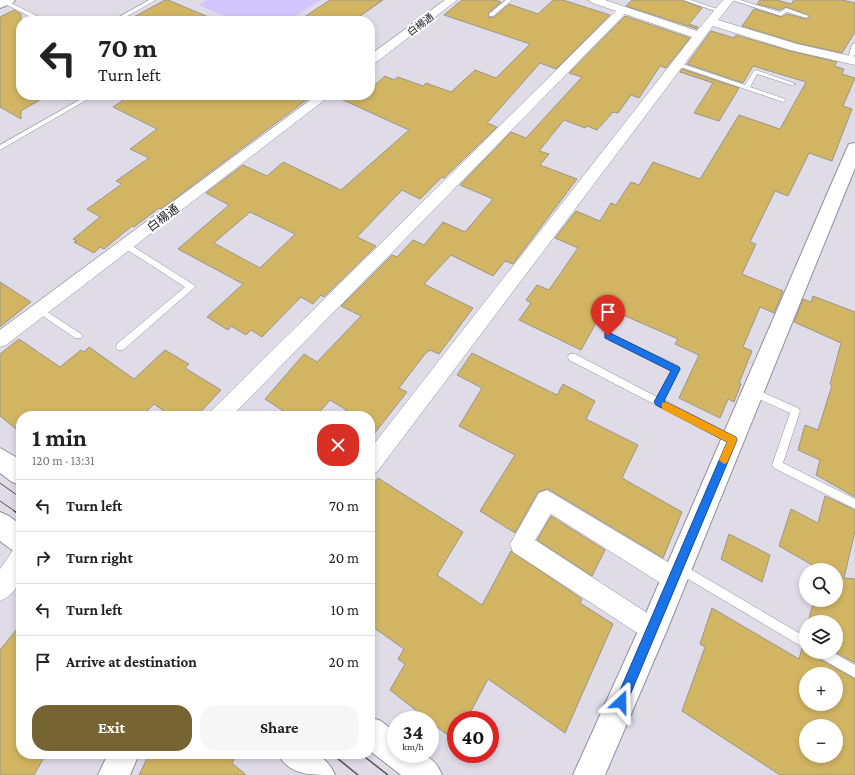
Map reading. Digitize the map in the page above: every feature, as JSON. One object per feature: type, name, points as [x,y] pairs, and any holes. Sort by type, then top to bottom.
[{"type":"street","name":"白楊通","points":[[375,58],[452,0]]},
{"type":"street","points":[[594,0],[699,36]]},
{"type":"street","points":[[225,411],[623,10]]},
{"type":"street","points":[[375,457],[677,64],[720,11],[794,48],[852,61]]},
{"type":"street","name":"白楊通","points":[[0,340],[318,100]]},
{"type":"street","points":[[589,775],[753,392],[855,148]]},
{"type":"street","points":[[0,460],[16,471]]},
{"type":"street","points":[[652,630],[521,544],[547,500],[676,572]]},
{"type":"street","points":[[0,525],[16,537]]},
{"type":"street","points":[[0,589],[16,565]]},
{"type":"street","points":[[375,736],[387,745]]},
{"type":"street","points":[[114,775],[122,759]]},
{"type":"street","points":[[299,759],[319,775]]},
{"type":"street","points":[[411,763],[426,775]]},
{"type":"lane","points":[[124,16],[153,0]]},
{"type":"lane","points":[[491,15],[509,0]]},
{"type":"lane","points":[[686,0],[720,11]]},
{"type":"lane","points":[[735,0],[780,14],[786,10],[806,16]]},
{"type":"lane","points":[[4,2],[33,16]]},
{"type":"lane","points":[[852,61],[855,45]]},
{"type":"lane","points":[[677,64],[783,100]]},
{"type":"lane","points":[[746,88],[756,72],[793,84]]},
{"type":"lane","points":[[0,148],[83,100]]},
{"type":"lane","points":[[120,347],[191,287],[126,245]]},
{"type":"lane","points":[[40,310],[78,336]]},
{"type":"lane","points":[[608,336],[676,369],[659,402]]},
{"type":"lane","points":[[572,357],[732,440]]},
{"type":"lane","points":[[753,392],[795,411],[777,465],[855,504]]},
{"type":"lane","points":[[676,572],[799,639]]},
{"type":"lane","points":[[833,659],[855,672]]},
{"type":"shaded area","points":[[207,0],[321,0],[295,16],[225,16],[198,5]]},
{"type":"building","points":[[165,0],[168,0],[206,16],[136,16]]},
{"type":"building","points":[[330,0],[383,0],[360,16],[306,16]]},
{"type":"building","points":[[462,0],[495,0],[501,2],[488,13],[489,18],[494,17],[509,4],[538,14],[553,0],[563,0],[610,15],[556,69],[540,63],[487,123],[497,127],[420,199],[402,190],[357,237],[376,246],[324,297],[321,295],[313,304],[301,297],[262,337],[251,330],[246,335],[231,326],[228,330],[207,317],[243,284],[178,249],[229,205],[206,193],[243,165],[267,176],[283,162],[341,190],[409,130],[343,100],[375,100],[375,85],[385,76],[394,80],[398,77],[423,86],[426,83],[451,92],[475,70],[496,78],[530,44],[444,15]],"holes":[[[250,212],[295,234],[260,268],[214,243]]]},
{"type":"building","points":[[632,0],[682,0],[702,8],[689,24],[698,27],[697,29],[626,6]]},
{"type":"building","points":[[760,0],[777,0],[791,4],[794,0],[842,0],[855,3],[855,32],[842,53],[797,43],[742,26],[754,9],[781,17],[787,14],[806,19],[810,16],[786,7],[780,10],[757,4]]},
{"type":"building","points":[[14,10],[21,14],[21,16],[16,16],[16,100],[40,100],[21,111],[21,119],[0,107],[0,17]]},
{"type":"building","points":[[625,16],[690,38],[666,68],[660,66],[639,98],[631,95],[618,113],[613,112],[597,130],[587,126],[585,128],[564,120],[539,151],[549,154],[540,165],[577,179],[513,264],[505,261],[493,276],[451,255],[424,284],[473,308],[439,354],[430,350],[425,354],[399,388],[407,392],[375,433],[375,411],[348,411],[330,400],[320,411],[283,411],[265,399],[304,354],[317,362],[361,316],[341,306],[392,255],[397,257],[413,240],[424,245],[443,222],[465,232],[493,199],[460,185],[511,132],[526,138],[582,77],[569,73]]},
{"type":"building","points":[[711,31],[734,38],[736,35],[790,51],[837,62],[834,66],[844,69],[842,74],[855,78],[843,106],[852,109],[832,161],[809,153],[788,196],[775,191],[750,242],[756,244],[742,274],[783,291],[774,313],[760,307],[743,347],[752,351],[739,383],[741,384],[734,402],[728,399],[720,418],[679,398],[699,355],[675,344],[678,339],[607,308],[606,310],[604,309],[581,350],[519,320],[531,303],[526,300],[537,285],[549,290],[578,248],[555,238],[576,211],[600,221],[611,203],[616,205],[631,182],[639,185],[653,162],[700,179],[739,115],[780,129],[806,82],[753,66],[743,83],[687,64]]},
{"type":"building","points":[[682,69],[739,88],[719,121],[694,113],[713,83],[680,72]]},
{"type":"building","points":[[124,100],[306,100],[161,209],[159,208],[134,227],[132,226],[104,249],[100,247],[94,253],[74,242],[77,241],[73,239],[100,217],[87,209],[122,184],[116,181],[149,158],[130,149],[157,129],[113,107]]},
{"type":"building","points":[[0,282],[31,302],[0,327]]},
{"type":"building","points":[[813,296],[855,312],[855,497],[816,475],[820,460],[798,450],[805,425],[818,430],[832,385],[830,384],[841,343],[794,322],[803,299],[811,302]]},
{"type":"building","points":[[19,339],[60,367],[81,350],[84,352],[89,347],[134,379],[165,350],[189,364],[185,368],[221,390],[202,411],[164,411],[154,404],[147,411],[16,411],[16,429],[0,416],[0,354]]},
{"type":"building","points":[[472,353],[557,395],[563,384],[595,401],[586,419],[638,445],[622,478],[682,512],[663,558],[548,489],[538,492],[515,533],[480,511],[515,455],[459,426],[482,388],[457,375]]},
{"type":"building","points":[[378,478],[463,532],[437,575],[482,605],[511,551],[582,599],[580,603],[613,624],[565,733],[488,679],[471,711],[447,711],[447,735],[439,728],[439,711],[417,711],[390,690],[405,664],[398,659],[404,649],[375,629],[375,482]]},
{"type":"building","points":[[825,496],[855,510],[855,531],[844,578],[855,579],[855,663],[843,656],[843,615],[810,615],[812,607],[843,607],[843,563],[809,563],[779,546],[791,509],[818,523]]},
{"type":"building","points":[[551,516],[605,550],[592,576],[537,540]]},
{"type":"building","points":[[729,534],[770,555],[762,582],[721,559]]},
{"type":"building","points":[[712,608],[799,659],[820,659],[834,667],[799,667],[799,711],[843,711],[843,672],[855,679],[855,775],[780,775],[682,711],[705,647],[700,644]]},
{"type":"building","points":[[16,630],[16,759],[43,759],[34,775],[0,775],[0,650]]},
{"type":"building","points":[[147,759],[234,759],[232,763],[246,775],[139,775]]},
{"type":"tram line","points":[[0,483],[16,494]]},
{"type":"tram line","points":[[0,501],[16,512]]},
{"type":"tram line","points":[[338,759],[358,775]]},
{"type":"tram line","points":[[367,759],[388,775]]},
{"type":"slow traffic","points":[[666,406],[732,440],[724,460]]},
{"type":"route","points":[[608,336],[676,369],[659,402],[732,440],[621,702]]}]
